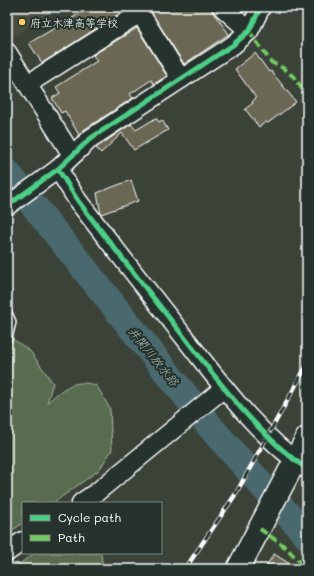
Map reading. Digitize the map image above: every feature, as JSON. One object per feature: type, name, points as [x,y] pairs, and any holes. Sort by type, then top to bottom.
[{"type":"street","points":[[222,7],[249,31]]},
{"type":"street","points":[[8,206],[52,173],[91,138],[233,45],[249,31],[261,7]]},
{"type":"street","points":[[28,84],[138,10],[180,79]]},
{"type":"street","points":[[7,52],[72,155]]},
{"type":"street","points":[[52,173],[78,201],[222,390],[296,469]]},
{"type":"street","points":[[82,502],[97,492],[222,390]]},
{"type":"street","points":[[238,569],[263,523],[296,469],[307,438]]},
{"type":"street","points":[[7,552],[22,542]]},
{"type":"lane","points":[[7,312],[11,322],[7,338]]},
{"type":"shaded area","name":"府立木津高等学校","points":[[7,7],[60,7],[10,39],[7,34]]},
{"type":"green space","points":[[10,337],[30,351],[53,383],[47,403],[69,386],[82,383],[97,386],[110,409],[112,450],[99,470],[54,502],[22,502],[22,524],[7,534],[7,341]]},
{"type":"green space","points":[[34,554],[101,554],[103,569],[12,569]]},
{"type":"building","points":[[91,7],[130,7],[42,63],[29,43]]},
{"type":"building","points":[[148,7],[211,7],[212,11],[229,34],[184,64]]},
{"type":"building","points":[[137,28],[167,76],[154,84],[151,80],[130,94],[133,98],[85,129],[79,135],[65,111],[61,113],[52,98],[60,93],[56,87],[97,61],[93,55]]},
{"type":"building","points":[[255,53],[269,72],[271,71],[296,102],[268,123],[266,122],[259,127],[245,109],[253,103],[252,102],[256,98],[235,69]]},
{"type":"building","points":[[156,118],[159,122],[162,120],[168,130],[134,150],[122,133],[101,153],[96,148],[131,124],[136,130]]},
{"type":"building","points":[[131,180],[138,201],[101,214],[97,193]]},
{"type":"building","points":[[274,554],[298,569],[264,569]]},
{"type":"waterway","name":"井関川放水路","points":[[7,172],[213,430],[307,536]]},
{"type":"railway","points":[[185,569],[235,495],[307,365]]},
{"type":"marked path","points":[[249,31],[271,62],[283,68],[294,77],[307,96]]},
{"type":"marked path","points":[[260,529],[284,546],[307,569]]},
{"type":"cycle path","points":[[7,206],[58,169],[91,138],[233,45],[249,31],[261,7]]},
{"type":"cycle path","points":[[58,169],[78,201],[228,393],[273,442],[307,469]]},
{"type":"place","name":"府立木津高等学校","points":[[22,22]]}]
